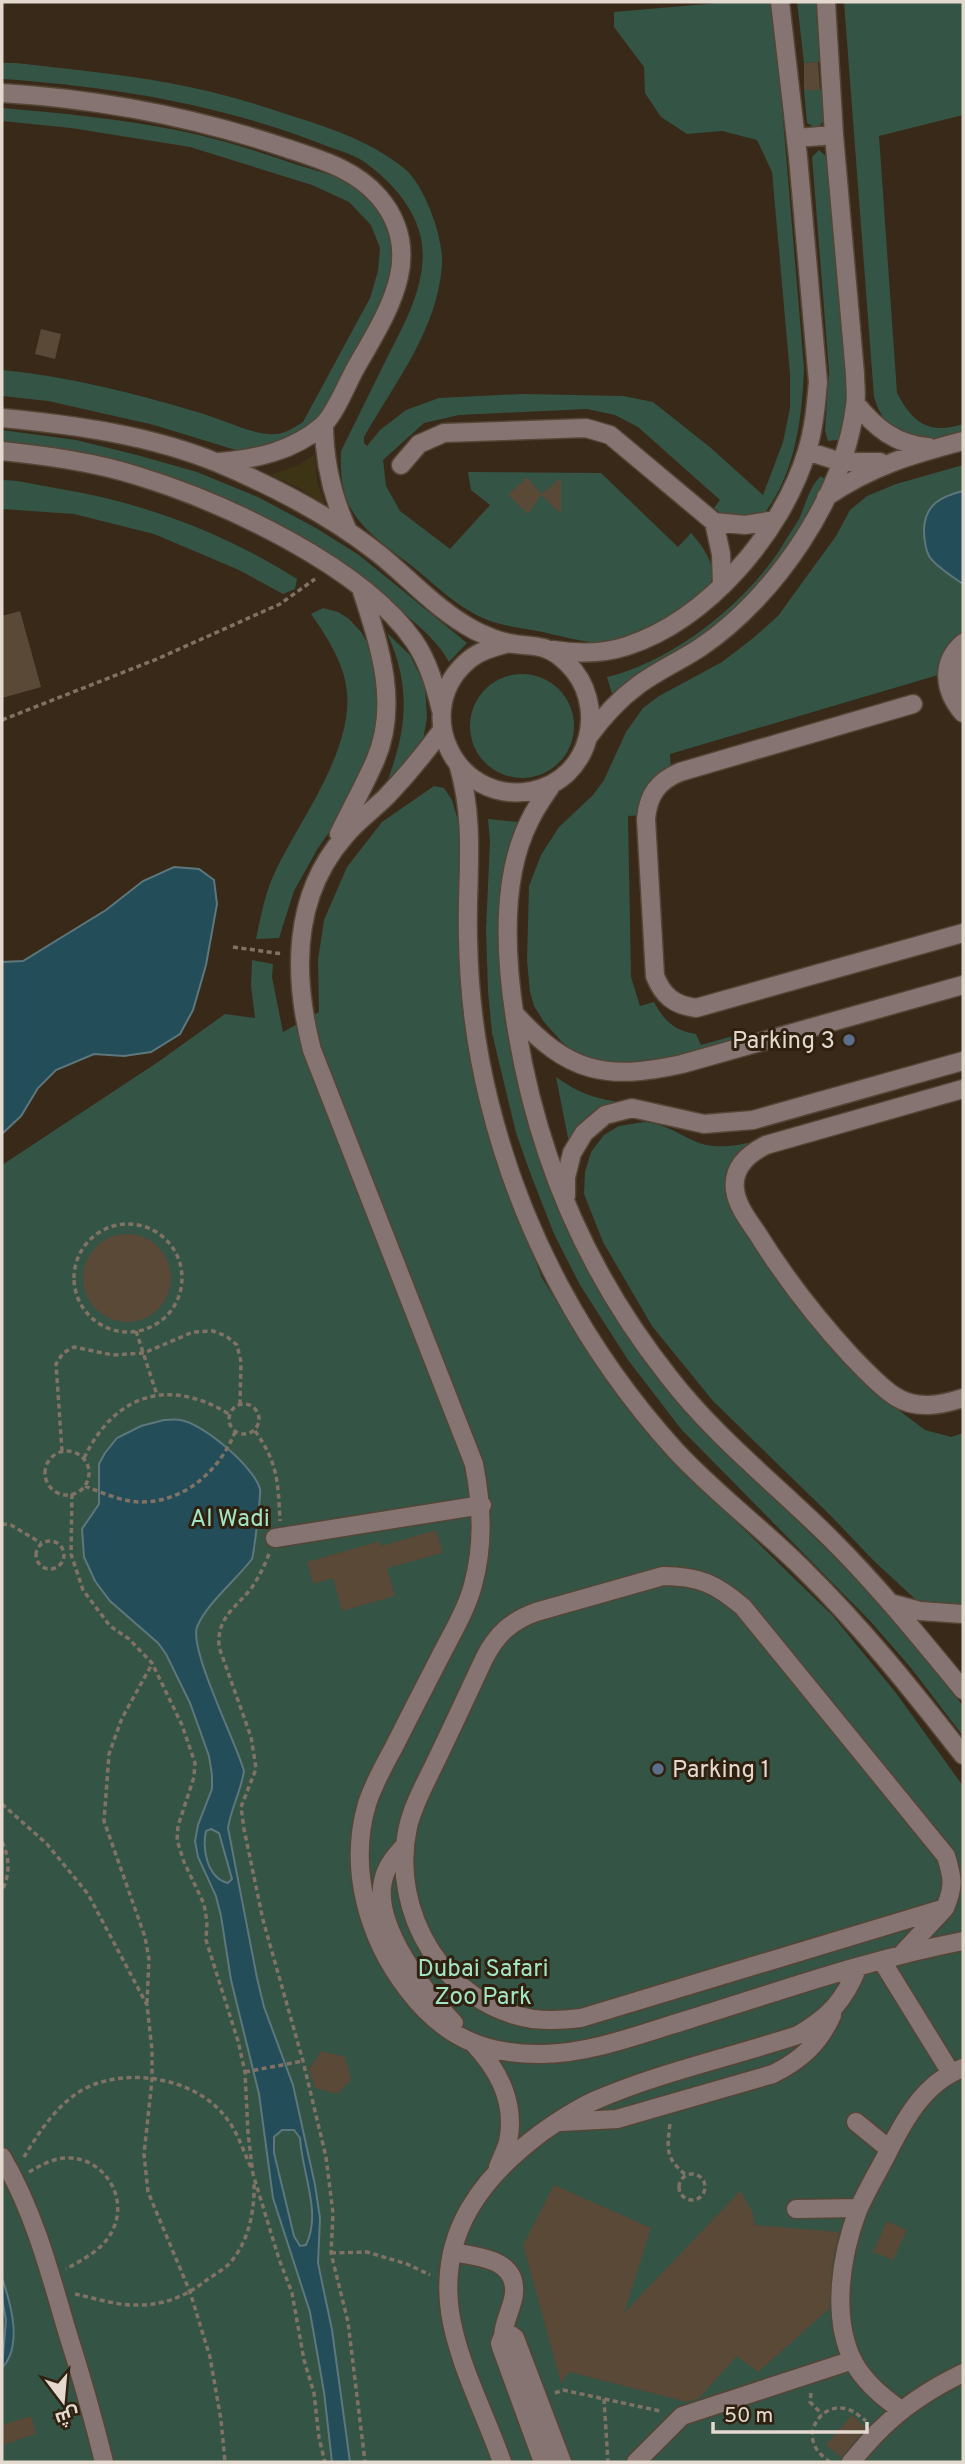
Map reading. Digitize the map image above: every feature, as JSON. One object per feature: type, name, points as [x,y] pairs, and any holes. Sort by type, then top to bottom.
[{"type":"street","points":[[441,710],[446,690],[456,672],[471,658],[489,648],[509,643],[530,644],[549,650],[575,653],[601,652],[626,647],[650,637],[688,614],[722,586],[751,555],[775,520],[793,486],[807,451],[815,417],[818,382],[796,138],[780,2]]},
{"type":"street","points":[[589,736],[604,716],[630,692],[702,646],[740,616],[774,580],[803,541],[826,497],[851,433],[856,404],[853,343],[834,135],[826,2]]},
{"type":"street","points":[[2,93],[54,96],[148,110],[241,133],[330,163],[356,177],[379,197],[395,223],[402,254],[398,284],[386,312],[324,424],[300,441],[274,453],[245,460],[216,462]]},
{"type":"street","points":[[796,138],[834,135]]},
{"type":"street","points":[[856,404],[872,423],[891,437],[914,446],[938,447]]},
{"type":"street","points":[[2,418],[70,424],[144,439],[216,462],[261,482],[348,531],[458,621],[509,643]]},
{"type":"street","points":[[324,424],[324,452],[329,479],[348,531]]},
{"type":"street","points":[[401,465],[419,444],[444,433],[586,428],[610,435],[714,522],[745,525],[775,520]]},
{"type":"street","points":[[807,451],[841,462],[869,463],[897,459],[963,440]]},
{"type":"street","points":[[2,451],[67,458],[138,475],[249,519],[291,541],[331,567],[390,613],[414,641],[431,674],[448,750],[459,767],[474,780],[493,789],[533,791],[552,783],[569,771],[582,755],[592,716],[588,695],[579,677],[566,662],[549,650]]},
{"type":"street","points":[[826,497],[848,482],[897,459]]},
{"type":"street","points":[[714,522],[721,554],[722,586]]},
{"type":"street","points":[[361,588],[386,678],[386,719],[376,759],[312,890],[302,923],[299,956],[304,1020],[312,1050],[474,1464],[481,1505],[481,1547],[473,1587],[367,1803],[359,1840],[360,1878],[369,1916],[383,1950],[421,2007],[447,2029],[476,2046],[544,2054],[578,2050],[858,1967],[963,1941]]},
{"type":"street","points":[[963,643],[950,660],[947,682],[949,693],[963,711]]},
{"type":"street","points":[[963,666],[959,676],[959,688],[963,711]]},
{"type":"street","points":[[914,704],[681,772],[659,785],[647,807],[646,819],[655,976],[660,989],[669,999],[682,1006],[696,1008],[963,933]]},
{"type":"street","points":[[327,860],[343,838],[404,777],[442,730]]},
{"type":"street","points":[[459,767],[469,813],[468,940],[474,1020],[488,1100],[511,1177],[541,1252],[580,1323],[634,1400],[677,1452],[804,1569],[867,1636],[963,1755]]},
{"type":"street","points":[[552,783],[529,821],[514,862],[509,906],[509,960],[525,1077],[538,1128],[565,1203],[594,1265],[629,1324],[670,1379],[715,1430],[833,1541],[890,1603],[963,1690]]},
{"type":"street","points":[[514,1012],[539,1041],[571,1061],[607,1072],[645,1072],[963,985]]},
{"type":"street","points":[[565,1203],[566,1177],[572,1153],[584,1133],[604,1115],[632,1108],[705,1124],[753,1120],[963,1061]]},
{"type":"street","points":[[963,1089],[766,1145],[742,1162],[736,1175],[735,1190],[746,1216],[779,1269],[817,1319],[881,1385],[896,1397],[915,1404],[934,1406],[963,1398]]},
{"type":"street","points":[[275,1538],[481,1505]]},
{"type":"street","points":[[901,1955],[945,1908],[952,1891],[952,1873],[946,1856],[743,1607],[726,1593],[707,1582],[686,1576],[663,1576],[519,1618],[493,1642],[412,1813],[405,1845],[405,1875],[410,1906],[421,1935],[448,1975],[466,1990],[509,2013],[532,2019],[556,2021],[581,2018],[945,1908]]},
{"type":"street","points":[[890,1603],[920,1611],[963,1614]]},
{"type":"street","points":[[405,1845],[390,1861],[382,1882],[382,1904],[388,1925],[405,1959],[426,1990],[498,2073],[509,2106],[508,2141],[495,2174]]},
{"type":"street","points":[[883,1961],[957,2071],[939,2080],[923,2096],[889,2149],[859,2208],[847,2247],[842,2287],[843,2328],[853,2360],[871,2386],[901,2410]]},
{"type":"street","points":[[557,2122],[617,2119],[773,2074],[795,2063],[814,2047],[835,2008],[849,1989],[858,1967]]},
{"type":"street","points":[[502,2462],[456,2340],[448,2284],[452,2252],[463,2218],[483,2187],[524,2146],[557,2122],[593,2102],[635,2085],[798,2035],[818,2024],[835,2008]]},
{"type":"street","points":[[856,2122],[889,2149]]},
{"type":"street","points":[[2,2157],[31,2216],[104,2462]]},
{"type":"street","points":[[796,2209],[859,2208]]},
{"type":"street","points":[[452,2252],[493,2260],[509,2273],[514,2293],[500,2347],[543,2462]]},
{"type":"street","points":[[503,2336],[511,2335],[515,2338],[562,2462]]},
{"type":"street","points":[[636,2462],[682,2416],[853,2360]]},
{"type":"street","points":[[851,2462],[901,2410],[931,2389],[963,2373]]},
{"type":"path","points":[[2,720],[157,659],[280,604],[331,567]]},
{"type":"path","points":[[233,947],[299,956]]},
{"type":"path","points":[[119,1225],[145,1227],[167,1241],[175,1251],[182,1276],[181,1289],[170,1312],[149,1328],[136,1331],[110,1329],[89,1315],[81,1305],[74,1280],[75,1267],[86,1244],[107,1229],[119,1225]]},
{"type":"path","points":[[136,1331],[158,1395]]},
{"type":"path","points":[[62,1451],[56,1364],[63,1353],[74,1347],[113,1355],[144,1353],[193,1332],[213,1331],[226,1336],[237,1345],[240,1405]]},
{"type":"path","points":[[84,1458],[95,1435],[112,1416],[133,1403],[158,1395],[183,1395],[208,1401],[229,1414],[231,1427],[235,1432],[242,1434],[255,1431]]},
{"type":"path","points":[[229,1414],[240,1405],[247,1404],[258,1412],[260,1418],[255,1431]]},
{"type":"path","points":[[255,1431],[268,1449],[278,1475],[280,1522],[258,1578],[223,1620],[218,1633],[219,1647],[251,1737],[256,1769],[241,1807],[244,1829],[263,1920],[303,2061],[326,2157],[333,2213],[331,2253],[348,2322],[365,2462]]},
{"type":"path","points":[[85,1486],[119,1499],[142,1502],[164,1499],[186,1491],[205,1478],[232,1441],[235,1432]]},
{"type":"path","points":[[62,1451],[78,1453],[84,1458],[89,1472],[85,1486],[72,1494],[57,1492],[47,1481],[45,1474],[50,1459],[62,1451]]},
{"type":"path","points":[[53,2284],[137,2305],[171,2301],[190,2292],[229,2263],[250,2226],[255,2202],[245,2072],[238,2040],[206,1940],[204,1904],[184,1862],[177,1839],[178,1826],[194,1777],[195,1763],[182,1725],[152,1664],[94,1608],[75,1570],[70,1543],[72,1494]]},
{"type":"path","points":[[2,1524],[11,1525],[41,1543],[53,1541],[63,1549],[64,1555],[59,1566],[46,1569],[36,1561],[37,1548],[41,1543]]},
{"type":"path","points":[[63,1549],[70,1543]]},
{"type":"path","points":[[152,1664],[122,1718],[109,1754],[104,1821],[145,1937],[149,1959],[146,2005],[152,2050],[152,2080],[144,2154],[148,2192],[190,2292],[210,2357],[225,2462]]},
{"type":"path","points":[[2,1804],[47,1844],[88,1894],[146,2005]]},
{"type":"path","points":[[2,1842],[8,1860],[8,1872],[2,1891]]},
{"type":"path","points":[[245,2072],[303,2061]]},
{"type":"path","points":[[15,2180],[23,2159],[48,2122],[62,2105],[84,2089],[130,2076],[176,2085],[204,2096],[227,2118],[253,2174],[292,2293],[304,2360],[314,2393],[319,2438],[325,2462]]},
{"type":"path","points":[[671,2114],[668,2154],[686,2175],[695,2174],[704,2181],[704,2193],[695,2200],[688,2200],[679,2193],[680,2181],[686,2175]]},
{"type":"path","points":[[15,2180],[46,2162],[63,2158],[81,2159],[96,2166],[109,2178],[116,2194],[118,2211],[114,2228],[104,2243],[53,2284]]},
{"type":"path","points":[[331,2253],[366,2252],[407,2264],[448,2284]]},
{"type":"path","points":[[813,2374],[810,2402],[822,2414]]},
{"type":"path","points":[[537,2398],[563,2390],[682,2416]]},
{"type":"path","points":[[604,2399],[608,2462]]},
{"type":"path","points":[[830,2462],[814,2444],[813,2428],[822,2414],[829,2410],[847,2409],[879,2430]]},
{"type":"green space","points":[[729,2],[771,2],[804,368],[798,428],[789,467],[772,503],[760,519],[727,518],[714,508],[720,500],[638,427],[615,415],[587,409],[459,415],[424,423],[383,460],[386,486],[400,511],[450,549],[490,505],[471,490],[468,472],[601,473],[678,547],[691,533],[704,549],[711,564],[709,587],[690,606],[654,628],[632,638],[608,643],[508,626],[478,616],[378,540],[356,518],[349,505],[341,472],[341,451],[408,315],[417,292],[422,267],[423,251],[415,220],[408,206],[388,182],[353,156],[281,129],[203,107],[82,86],[2,79],[2,63],[16,63],[172,83],[258,105],[339,132],[366,144],[405,169],[420,188],[432,214],[440,241],[442,265],[432,312],[423,334],[364,437],[367,446],[380,430],[406,410],[439,398],[523,394],[623,396],[653,402],[711,448],[763,495],[783,442],[790,408],[790,374],[772,172],[757,140],[722,131],[687,134],[661,117],[645,93],[644,67],[614,27],[614,12]]},
{"type":"green space","points":[[797,2],[820,2],[820,62],[804,63]]},
{"type":"green space","points":[[844,2],[963,2],[963,115],[879,136],[897,393],[909,412],[923,424],[941,428],[963,424],[963,433],[934,438],[908,436],[888,423],[874,397]]},
{"type":"green space","points":[[821,89],[824,121],[814,127],[807,123],[804,90]]},
{"type":"green space","points":[[2,108],[114,120],[196,134],[331,175],[355,185],[376,204],[391,231],[395,250],[391,281],[384,304],[361,350],[310,436],[252,455],[154,425],[48,401],[2,396],[2,370],[76,381],[125,392],[261,433],[278,434],[287,431],[303,422],[370,298],[378,271],[380,248],[371,225],[349,202],[312,185],[190,147],[71,128],[2,121]]},
{"type":"green space","points":[[819,150],[828,158],[847,368],[847,404],[838,440],[828,441],[825,431],[829,371],[812,157]]},
{"type":"green space","points":[[2,430],[76,440],[137,455],[197,472],[258,497],[359,555],[467,643],[449,662],[420,627],[358,576],[298,536],[235,503],[202,489],[133,469],[2,448]]},
{"type":"green space","points":[[963,465],[963,491],[946,495],[953,578],[963,584],[963,644],[945,673],[670,754],[671,769],[645,815],[628,816],[631,977],[640,1006],[654,1002],[666,1020],[676,1028],[696,1034],[701,1045],[733,1036],[737,1049],[647,1075],[586,1063],[544,1022],[534,1006],[530,992],[527,961],[529,886],[541,855],[559,827],[593,795],[604,780],[626,732],[643,708],[659,696],[722,662],[778,616],[836,536],[850,510],[867,496],[896,484]]},
{"type":"green space","points":[[821,476],[828,482],[760,600],[613,697],[607,677],[657,658],[682,644],[728,609],[749,588],[782,546],[799,519],[813,485]]},
{"type":"green space","points":[[2,480],[87,494],[181,521],[269,562],[297,579],[295,589],[283,594],[239,570],[154,534],[74,514],[2,509]]},
{"type":"green space","points":[[323,608],[338,612],[349,619],[361,632],[375,655],[385,690],[380,742],[345,810],[318,848],[294,891],[279,938],[256,939],[272,880],[324,782],[343,732],[347,708],[344,676],[332,648],[311,614]]},
{"type":"green space","points":[[387,633],[410,655],[425,686],[427,718],[422,745],[384,790],[392,770],[404,712],[401,674]]},
{"type":"green space","points":[[522,674],[542,678],[559,689],[570,706],[574,726],[570,746],[559,763],[542,774],[522,778],[502,774],[485,763],[474,746],[470,726],[474,706],[485,689],[502,678]]},
{"type":"green space","name":"Dubai Safari Zoo Park","points":[[434,786],[444,788],[452,800],[459,824],[461,846],[458,947],[462,1009],[470,1055],[502,1174],[542,1278],[608,1383],[685,1472],[833,1616],[896,1693],[963,1786],[963,2462],[2,2462],[2,1165],[158,1062],[225,1014],[255,1018],[251,986],[252,960],[273,964],[272,977],[283,1032],[319,1012],[318,960],[324,920],[347,867],[382,822]]},
{"type":"green space","points":[[488,819],[519,822],[508,852],[503,893],[504,965],[568,1222],[711,1437],[858,1580],[919,1649],[963,1706],[963,1736],[911,1668],[871,1622],[681,1429],[628,1360],[580,1285],[554,1234],[516,1133],[492,1033],[486,929],[490,841]]},
{"type":"green space","points":[[556,1077],[589,1095],[626,1103],[569,1143]]},
{"type":"green space","points":[[644,1122],[662,1126],[707,1145],[733,1145],[760,1140],[741,1156],[735,1193],[799,1309],[847,1366],[925,1430],[951,1437],[963,1433],[963,1611],[936,1611],[915,1599],[713,1401],[652,1326],[603,1242],[584,1194],[585,1172],[591,1152],[604,1135],[619,1126]]},
{"type":"sand","points":[[315,454],[317,482],[326,507],[299,488],[271,475],[298,465]]},
{"type":"water","points":[[963,491],[963,584],[929,556],[924,529],[928,513],[936,502]]},
{"type":"water","points":[[174,867],[199,869],[214,880],[217,904],[206,965],[193,1010],[180,1034],[151,1052],[124,1056],[94,1054],[56,1070],[38,1088],[21,1116],[2,1134],[2,962],[23,961],[106,910],[143,881]]},
{"type":"water","points":[[164,1420],[177,1420],[202,1429],[239,1459],[260,1489],[252,1559],[208,1609],[197,1627],[196,1639],[206,1675],[244,1771],[228,1828],[264,2007],[293,2085],[315,2185],[320,2218],[318,2263],[332,2330],[350,2462],[332,2462],[324,2392],[310,2312],[273,2198],[259,2094],[231,1980],[221,1916],[216,1896],[198,1857],[195,1841],[198,1825],[212,1789],[209,1756],[190,1703],[166,1654],[158,1643],[110,1601],[95,1581],[84,1557],[82,1529],[99,1504],[99,1464],[117,1438],[141,1426]],"holes":[[[211,1829],[219,1833],[232,1879],[228,1883],[215,1875],[208,1862],[205,1838],[206,1831]],[[282,2130],[294,2130],[300,2138],[312,2206],[312,2220],[306,2245],[300,2246],[294,2236],[274,2153],[274,2137]]]},
{"type":"water","points":[[2,2278],[9,2300],[14,2336],[8,2359],[2,2368],[6,2320]]},
{"type":"building","points":[[818,62],[820,90],[804,90],[804,63]]},
{"type":"building","points":[[41,329],[61,334],[55,359],[35,354]]},
{"type":"building","points":[[527,477],[541,494],[561,478],[561,514],[541,495],[528,514],[508,495]]},
{"type":"building","points":[[20,611],[41,687],[2,698],[2,616]]},
{"type":"building","points":[[127,1234],[144,1238],[158,1247],[167,1261],[171,1278],[167,1295],[158,1309],[144,1318],[127,1322],[110,1318],[96,1309],[87,1295],[83,1278],[87,1261],[96,1247],[110,1238]]},
{"type":"building","points":[[436,1530],[443,1553],[387,1568],[395,1596],[342,1611],[333,1578],[313,1584],[307,1562],[380,1541],[381,1546]]},
{"type":"building","points":[[321,2051],[345,2057],[351,2080],[337,2094],[315,2088],[309,2069]]},
{"type":"building","points":[[554,2185],[651,2228],[624,2313],[740,2191],[752,2211],[755,2225],[839,2232],[832,2264],[829,2309],[758,2372],[737,2356],[699,2398],[687,2402],[569,2372],[561,2383],[523,2245]]},
{"type":"building","points":[[887,2221],[907,2230],[893,2260],[873,2252]]},
{"type":"building","points":[[852,2415],[866,2428],[841,2457],[826,2445]]},
{"type":"building","points":[[31,2416],[36,2434],[2,2445],[2,2425]]},
{"type":"place","name":"Parking 3","points":[[849,1040]]},
{"type":"place","name":"Parking 1","points":[[658,1769]]},
{"type":"park label","name":"Al Wadi","points":[[230,1518]]}]
